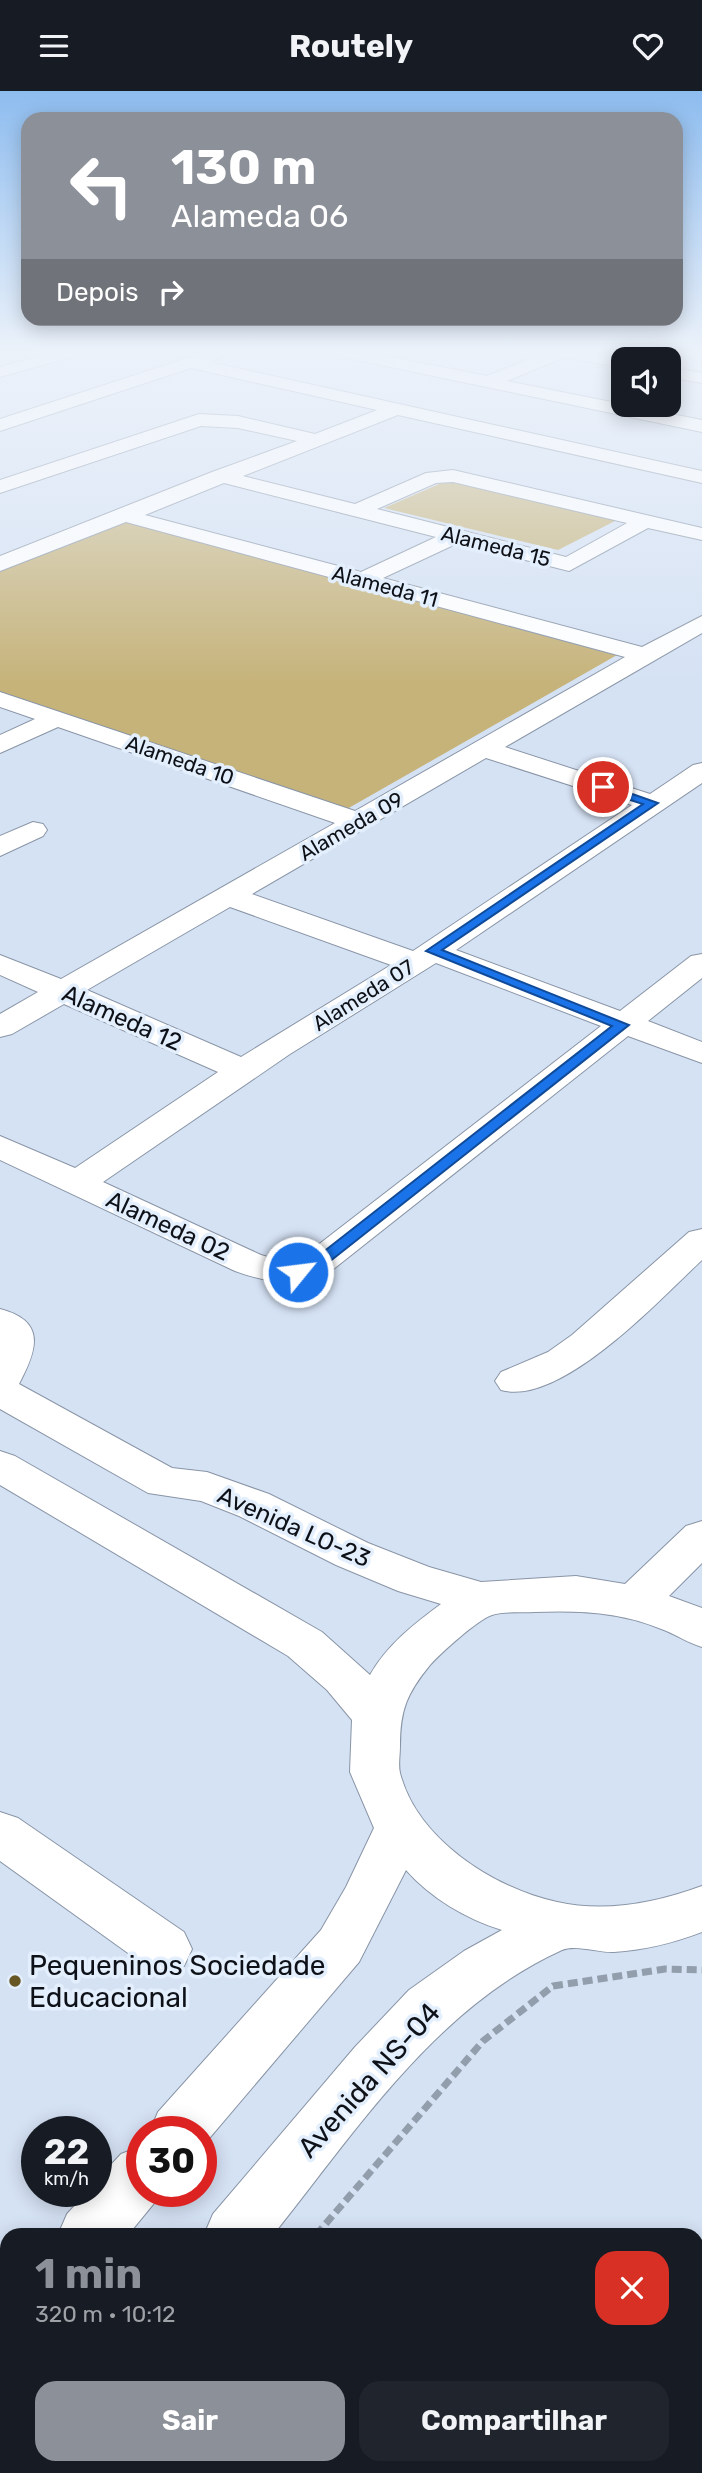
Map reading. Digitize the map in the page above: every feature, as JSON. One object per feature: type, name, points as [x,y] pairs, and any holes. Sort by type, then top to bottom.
[{"type":"street","points":[[0,487],[72,462]]},
{"type":"street","points":[[0,564],[254,462]]},
{"type":"street","points":[[590,475],[620,462]]},
{"type":"street","points":[[635,462],[702,477]]},
{"type":"street","name":"Alameda 15","points":[[219,476],[569,565],[647,520]]},
{"type":"street","points":[[356,511],[433,477],[453,476],[702,534]]},
{"type":"street","points":[[544,497],[567,486]]},
{"type":"street","name":"Alameda 11","points":[[122,515],[647,656]]},
{"type":"street","points":[[362,580],[455,536]]},
{"type":"street","name":"Alameda 09","points":[[0,1027],[702,623]]},
{"type":"street","name":"Alameda 10","points":[[0,699],[360,822]]},
{"type":"street","points":[[0,745],[58,718]]},
{"type":"street","points":[[482,748],[659,799],[702,807]]},
{"type":"street","name":"Alameda 07","points":[[76,1184],[278,1047],[424,957],[702,771]]},
{"type":"street","points":[[0,818],[33,830],[0,847]]},
{"type":"street","points":[[228,896],[424,957],[702,1053]]},
{"type":"street","name":"Alameda 02","points":[[0,1147],[248,1263],[274,1272],[298,1272],[318,1263],[702,963]]},
{"type":"street","name":"Alameda 12","points":[[0,964],[239,1075]]},
{"type":"street","points":[[515,1381],[562,1361],[586,1344],[702,1240]]},
{"type":"street","points":[[0,1321],[12,1328],[15,1348],[0,1382]]},
{"type":"street","name":"Avenida LO-23","points":[[0,1391],[163,1482],[207,1487],[254,1505],[352,1554],[414,1579],[481,1599]]},
{"type":"street","points":[[10,1480],[305,1644],[344,1677],[376,1716]]},
{"type":"street","points":[[634,1602],[702,1537]]},
{"type":"street","points":[[702,1630],[682,1618],[634,1602],[576,1593],[481,1599],[425,1640],[394,1675],[376,1716],[376,1772],[400,1828],[440,1871],[494,1905],[558,1925],[612,1929],[664,1923],[702,1909]]},
{"type":"street","points":[[192,2116],[340,1947],[366,1901],[400,1828]]},
{"type":"street","points":[[0,1833],[165,1949]]},
{"type":"street","name":"Avenida NS-04","points":[[240,2228],[375,2065],[429,2007],[483,1968],[558,1925]]},
{"type":"street","points":[[95,2228],[126,2192]]},
{"type":"path","points":[[322,2228],[483,2041],[553,1986],[665,1969],[702,1971]]},
{"type":"shaded area","points":[[446,481],[617,520],[558,550],[384,508]]},
{"type":"shaded area","points":[[124,521],[617,655],[347,809],[0,692],[0,569]]},
{"type":"place","name":"Pequeninos Sociedade Educacional","points":[[15,1981]]},
{"type":"route","points":[[298,1272],[318,1263],[622,1025],[432,951],[652,803],[603,787]]}]
